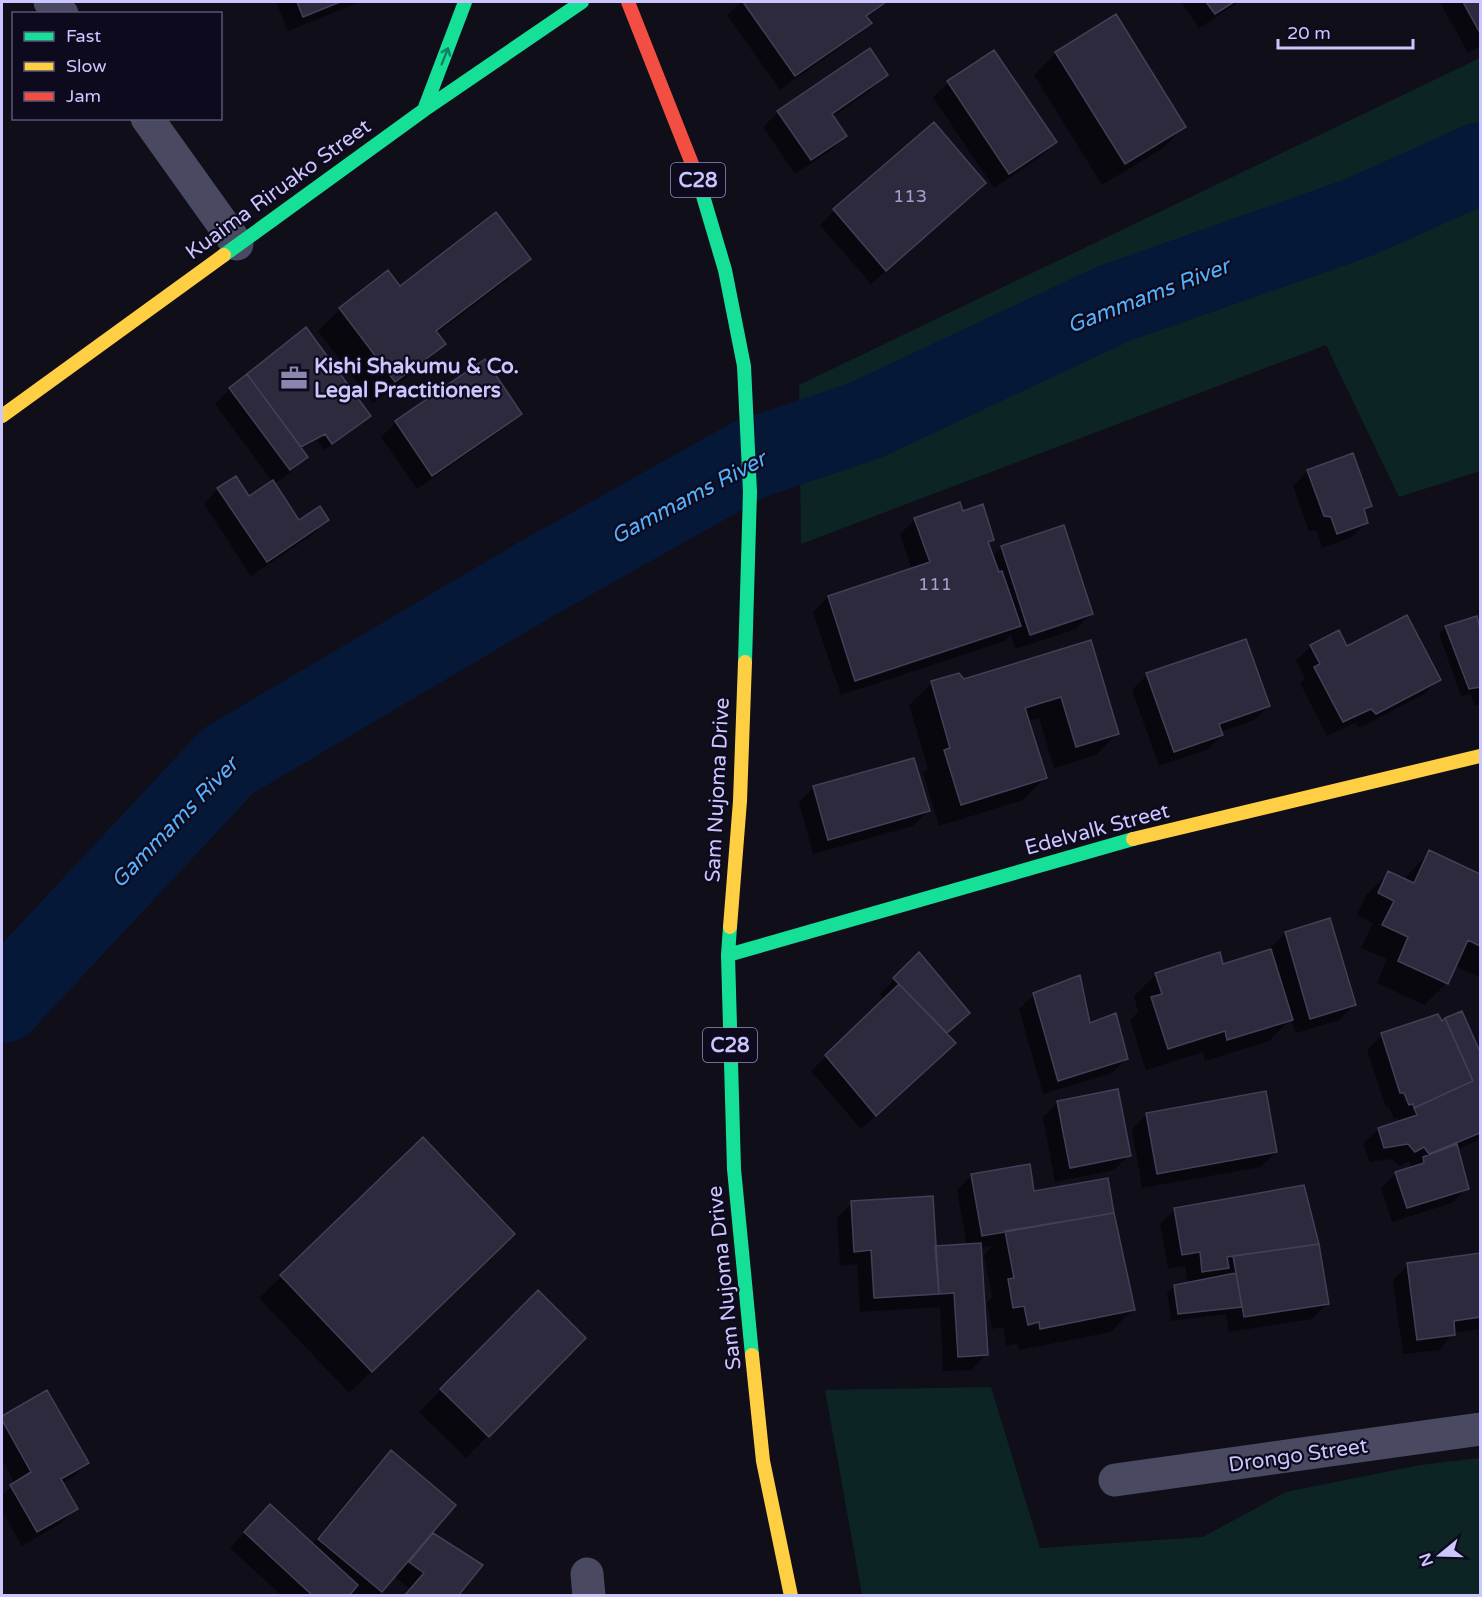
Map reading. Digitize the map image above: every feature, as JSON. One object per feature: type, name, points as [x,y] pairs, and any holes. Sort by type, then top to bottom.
[{"type":"main road","points":[[424,110],[465,2]]},
{"type":"main road","name":"Kuaima Riruako Street","points":[[2,416],[424,110],[582,2]]},
{"type":"main road","name":"Sam Nujoma Drive","points":[[628,2],[696,173],[725,270],[744,366],[750,492],[740,801],[728,956],[734,1169],[763,1461],[791,1596]]},
{"type":"main road","name":"Edelvalk Street","points":[[728,956],[1136,838],[1480,756]]},
{"type":"street","points":[[148,120],[237,244]]},
{"type":"street","name":"Drongo Street","points":[[1115,1480],[1480,1429]]},
{"type":"green space","points":[[1480,58],[1480,471],[1399,497],[1326,345],[801,544],[799,385]]},
{"type":"green space","points":[[991,1387],[1040,1548],[1203,1537],[1286,1492],[1420,1465],[1480,1458],[1480,1595],[862,1595],[825,1390]]},
{"type":"building","points":[[297,2],[340,2],[303,17]]},
{"type":"building","points":[[743,2],[886,2],[866,16],[872,23],[795,76]]},
{"type":"building","points":[[1206,2],[1234,2],[1215,14]]},
{"type":"building","points":[[1463,2],[1480,2],[1480,33]]},
{"type":"building","points":[[1116,14],[1186,127],[1125,164],[1055,52]]},
{"type":"building","points":[[870,48],[888,75],[832,114],[847,136],[811,160],[777,111]]},
{"type":"building","points":[[994,50],[1057,142],[1009,174],[947,81]]},
{"type":"building","points":[[934,122],[986,183],[886,271],[833,209]]},
{"type":"building","points":[[496,212],[531,259],[436,331],[446,344],[395,382],[339,308],[388,270],[400,286]]},
{"type":"building","points":[[306,327],[371,416],[332,444],[325,434],[301,447],[247,374]]},
{"type":"building","points":[[485,359],[522,414],[432,476],[395,421]]},
{"type":"building","points":[[247,374],[308,457],[290,470],[229,388]]},
{"type":"building","points":[[1353,453],[1372,506],[1364,509],[1368,523],[1337,534],[1331,517],[1324,516],[1307,470]]},
{"type":"building","points":[[236,476],[249,496],[273,480],[299,520],[320,506],[329,520],[267,562],[217,488]]},
{"type":"building","points":[[960,502],[963,511],[983,504],[994,540],[988,542],[999,572],[1002,571],[1021,626],[855,681],[828,596],[930,562],[914,518]]},
{"type":"building","points":[[1064,525],[1093,614],[1030,635],[1001,546]]},
{"type":"building","points":[[1407,615],[1441,680],[1376,714],[1371,709],[1343,722],[1314,667],[1320,664],[1310,645],[1339,630],[1347,646]]},
{"type":"building","points":[[1477,616],[1480,629],[1480,687],[1469,689],[1445,626]]},
{"type":"building","points":[[1246,639],[1270,706],[1219,724],[1223,735],[1174,752],[1146,673]]},
{"type":"building","points":[[1091,640],[1119,734],[1076,747],[1061,697],[1025,708],[1047,778],[961,805],[944,750],[950,748],[931,681],[959,673],[964,679]]},
{"type":"building","points":[[914,758],[930,811],[828,840],[813,786]]},
{"type":"building","points":[[1429,850],[1480,874],[1480,946],[1468,940],[1448,984],[1398,961],[1408,937],[1382,925],[1394,901],[1378,893],[1388,871],[1414,883]]},
{"type":"building","points":[[1330,918],[1356,1005],[1310,1019],[1285,932]]},
{"type":"building","points":[[1271,949],[1293,1020],[1227,1040],[1225,1031],[1168,1049],[1151,997],[1162,994],[1155,973],[1220,952],[1223,964]]},
{"type":"building","points":[[919,952],[970,1013],[947,1033],[893,978]]},
{"type":"building","points":[[1080,975],[1090,1023],[1116,1013],[1128,1059],[1058,1081],[1033,993]]},
{"type":"building","points":[[899,984],[956,1043],[876,1116],[825,1055]]},
{"type":"building","points":[[1462,1011],[1480,1052],[1480,1133],[1429,1154],[1424,1147],[1415,1152],[1408,1144],[1384,1148],[1378,1128],[1417,1115],[1414,1108],[1473,1081],[1445,1018]]},
{"type":"building","points":[[1438,1014],[1442,1021],[1445,1018],[1473,1081],[1414,1108],[1413,1104],[1409,1105],[1404,1093],[1400,1093],[1381,1033]]},
{"type":"building","points":[[1118,1089],[1131,1156],[1070,1168],[1057,1101]]},
{"type":"building","points":[[1266,1091],[1277,1152],[1157,1174],[1146,1113]]},
{"type":"building","points":[[423,1137],[515,1234],[372,1372],[280,1275]]},
{"type":"building","points":[[1457,1144],[1469,1189],[1407,1208],[1395,1172],[1424,1163],[1423,1157]]},
{"type":"building","points":[[1030,1164],[1034,1191],[1108,1178],[1114,1213],[982,1236],[971,1174]]},
{"type":"building","points":[[1304,1185],[1319,1244],[1227,1257],[1229,1268],[1202,1272],[1200,1252],[1182,1255],[1174,1208]]},
{"type":"building","points":[[933,1196],[939,1294],[874,1298],[871,1250],[854,1252],[851,1201]]},
{"type":"building","points":[[1114,1213],[1135,1310],[1040,1329],[1039,1322],[1028,1325],[1024,1306],[1013,1308],[1008,1279],[1014,1278],[1005,1231]]},
{"type":"building","points":[[981,1243],[988,1355],[958,1357],[954,1293],[939,1294],[935,1246]]},
{"type":"building","points":[[1319,1244],[1329,1304],[1244,1317],[1233,1256]]},
{"type":"building","points":[[1480,1253],[1480,1317],[1454,1321],[1455,1335],[1417,1340],[1407,1263]]},
{"type":"building","points":[[1236,1273],[1242,1307],[1178,1314],[1174,1285]]},
{"type":"building","points":[[538,1290],[586,1338],[489,1437],[440,1389]]},
{"type":"building","points":[[47,1390],[89,1463],[61,1479],[78,1509],[37,1532],[10,1485],[31,1472],[2,1420],[2,1416]]},
{"type":"building","points":[[391,1450],[456,1505],[382,1592],[318,1539]]},
{"type":"building","points":[[270,1504],[358,1585],[349,1596],[313,1596],[244,1532]]},
{"type":"building","points":[[433,1533],[483,1565],[458,1596],[404,1596],[424,1573],[409,1562]]},
{"type":"waterway","name":"Gammams River","points":[[2,1003],[228,761],[538,578],[748,460],[866,420],[1113,304],[1360,217],[1480,163]]},
{"type":"traffic: fast","points":[[424,110],[465,2]]},
{"type":"traffic: fast","points":[[224,255],[424,110],[582,2]]},
{"type":"traffic: fast","points":[[698,179],[725,270],[744,366],[750,492],[745,662]]},
{"type":"traffic: fast","points":[[728,955],[1133,839]]},
{"type":"traffic: fast","points":[[730,927],[728,955],[734,1169],[752,1355]]},
{"type":"traffic: slow","points":[[2,416],[224,255]]},
{"type":"traffic: slow","points":[[730,927],[740,801],[745,662]]},
{"type":"traffic: slow","points":[[1133,839],[1480,756]]},
{"type":"traffic: slow","points":[[752,1355],[763,1461],[791,1596]]},
{"type":"traffic: jam","points":[[628,2],[698,179]]},
{"type":"place","name":"Kishi Shakumu & Co. Legal Practitioners","points":[[294,378]]}]
